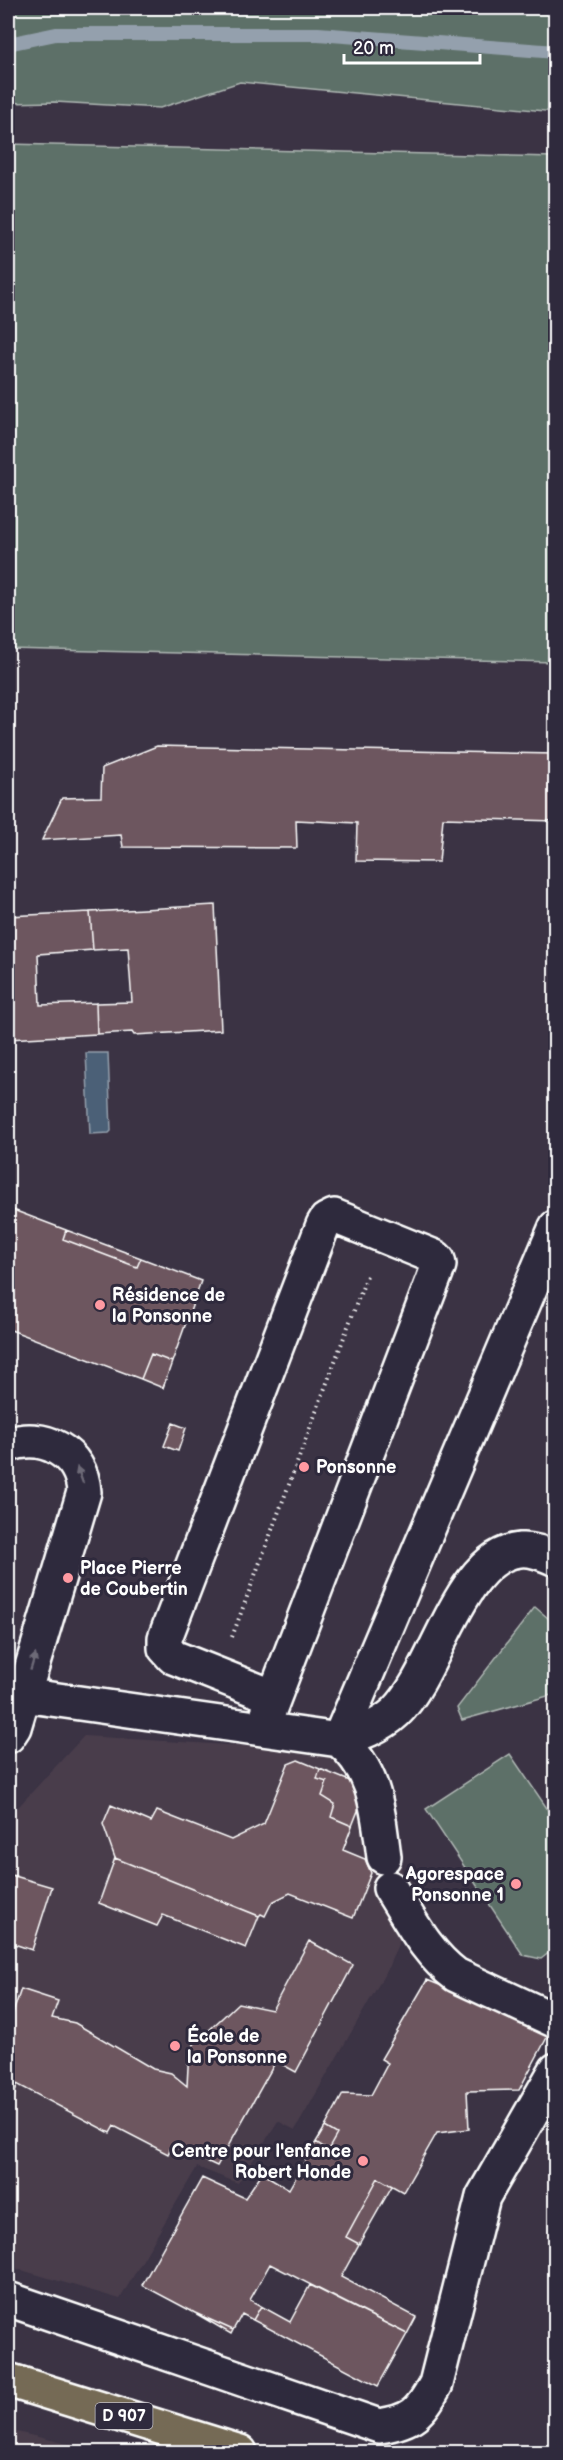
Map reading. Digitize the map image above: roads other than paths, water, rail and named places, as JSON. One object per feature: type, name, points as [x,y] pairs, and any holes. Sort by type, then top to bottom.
[{"type":"main road","name":"D 907","points":[[8,2380],[240,2452]]},
{"type":"street","points":[[262,1729],[439,1265],[435,1257],[334,1216],[326,1220],[323,1225],[165,1638],[165,1648],[168,1654],[274,1697]]},
{"type":"street","points":[[339,1740],[555,1227]]},
{"type":"street","points":[[8,1445],[32,1440],[66,1452],[76,1465],[84,1485],[84,1492],[14,1728],[8,1737]]},
{"type":"street","points":[[23,1695],[80,1705],[339,1740],[362,1733],[379,1724],[395,1713],[413,1693],[468,1587],[483,1568],[500,1555],[520,1550],[539,1552],[555,1559]]},
{"type":"street","points":[[339,1740],[352,1750],[374,1788],[387,1872],[431,1953],[443,1966],[456,1975],[555,2021]]},
{"type":"street","points":[[8,2300],[379,2426],[408,2419],[422,2409],[436,2384],[483,2197],[555,2070]]},
{"type":"water","points":[[86,1053],[108,1053],[111,1131],[109,1133],[90,1134]]},
{"type":"waterway","points":[[8,44],[56,34],[318,34],[556,52]]},
{"type":"place","name":"Résidence de la Ponsonne","points":[[100,1305]]},
{"type":"place","name":"Ponsonne","points":[[304,1467]]},
{"type":"place","name":"Place Pierre de Coubertin","points":[[68,1578]]},
{"type":"place","name":"Agorespace Ponsonne 1","points":[[516,1884]]},
{"type":"place","name":"École de la Ponsonne","points":[[175,2046]]},
{"type":"place","name":"Centre pour l'enfance Robert Honde","points":[[363,2161]]}]
